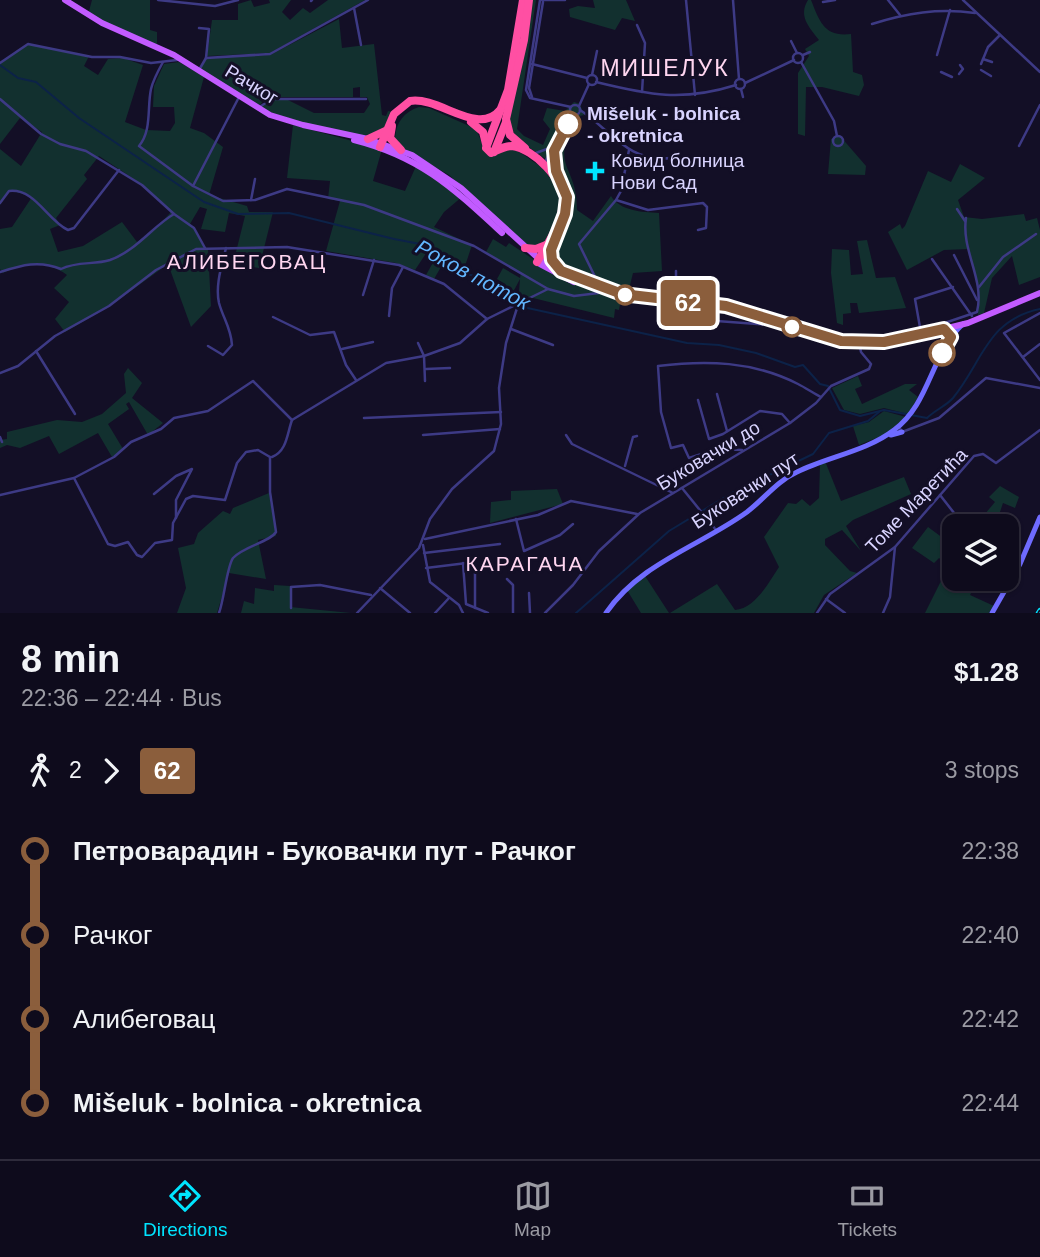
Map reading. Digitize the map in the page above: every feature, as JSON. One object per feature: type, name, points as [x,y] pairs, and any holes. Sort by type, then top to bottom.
[{"type":"highway","points":[[490,149],[519,36],[523,0]]},
{"type":"highway","points":[[490,149],[506,122],[522,50],[529,0]]},
{"type":"highway","points":[[382,144],[396,110],[410,101],[431,102],[478,120],[493,117],[503,104]]},
{"type":"highway","points":[[368,139],[387,132],[400,112],[419,103],[473,122],[483,131],[490,149]]},
{"type":"highway","points":[[506,122],[513,139],[545,164],[559,183],[564,199],[549,244],[552,258],[561,271]]},
{"type":"highway","points":[[387,132],[401,150]]},
{"type":"highway","points":[[490,149],[516,147],[556,171],[565,186],[567,205],[539,261]]},
{"type":"highway","points":[[525,248],[537,249],[549,244]]},
{"type":"main road","name":"Рачког","points":[[65,0],[102,23],[180,58],[259,109],[289,122],[382,144],[418,163],[446,181],[539,261],[568,280],[610,291],[676,302],[726,306],[820,336],[859,342],[884,342],[963,324],[1040,293]]},
{"type":"main road","name":"Рачког","points":[[335,133],[368,139],[401,150],[456,184],[539,261],[600,288]]},
{"type":"main road","points":[[944,329],[951,337]]},
{"type":"street","points":[[158,0],[215,6],[238,0]]},
{"type":"street","points":[[206,58],[270,54],[368,0]]},
{"type":"street","points":[[565,0],[542,0],[533,64],[526,90],[528,97],[587,114],[629,150],[647,157],[671,158]]},
{"type":"street","points":[[686,0],[695,95]]},
{"type":"street","points":[[733,0],[739,79],[736,86]]},
{"type":"street","points":[[823,2],[835,0]]},
{"type":"street","points":[[888,0],[900,15]]},
{"type":"street","points":[[963,0],[1040,72]]},
{"type":"street","points":[[354,8],[360,45]]},
{"type":"street","points":[[937,55],[950,10]]},
{"type":"street","points":[[872,24],[900,15],[950,10],[975,13]]},
{"type":"street","points":[[637,24],[645,43],[642,93]]},
{"type":"street","points":[[199,27],[209,29],[206,58],[199,70]]},
{"type":"street","points":[[992,62],[982,61],[988,47],[1000,35]]},
{"type":"street","points":[[791,41],[797,53],[803,55],[810,52]]},
{"type":"street","points":[[0,63],[28,44],[92,57],[163,62],[180,58]]},
{"type":"street","points":[[596,82],[592,75],[597,51]]},
{"type":"street","points":[[741,89],[746,83],[794,60],[797,53]]},
{"type":"street","points":[[801,62],[803,55]]},
{"type":"street","points":[[794,60],[801,62],[834,121],[837,136],[833,141]]},
{"type":"street","points":[[163,62],[150,90],[149,113],[143,141],[139,146],[193,186],[223,201],[251,200],[287,189],[364,205],[474,246],[548,289],[574,296],[610,291]]},
{"type":"street","points":[[533,64],[587,78],[592,75]]},
{"type":"street","points":[[959,74],[963,69],[960,65]]},
{"type":"street","points":[[981,70],[991,76]]},
{"type":"street","points":[[942,72],[952,77]]},
{"type":"street","points":[[587,78],[589,84]]},
{"type":"street","points":[[739,79],[746,83]]},
{"type":"street","points":[[545,164],[589,84],[596,82],[642,93],[695,95],[736,86],[741,89],[743,97]]},
{"type":"street","points":[[193,186],[239,97]]},
{"type":"street","points":[[0,99],[41,134],[60,144],[86,151],[142,185],[194,228],[205,248]]},
{"type":"street","points":[[259,109],[263,102],[272,99],[366,99]]},
{"type":"street","points":[[1019,146],[1040,105]]},
{"type":"street","points":[[837,136],[842,137],[845,143],[838,146]]},
{"type":"street","points":[[827,140],[838,146]]},
{"type":"street","points":[[837,151],[838,146]]},
{"type":"street","points":[[533,153],[552,150]]},
{"type":"street","points":[[552,150],[556,171]]},
{"type":"street","points":[[600,288],[579,244],[621,191],[629,150]]},
{"type":"street","points":[[0,203],[9,191],[16,190],[46,209],[60,226],[68,230],[74,228],[119,170]]},
{"type":"street","points":[[251,200],[255,179]]},
{"type":"street","points":[[616,200],[648,210],[703,203],[707,207],[706,228],[698,230]]},
{"type":"street","points":[[953,287],[915,299],[921,333],[977,312],[979,287],[968,248],[965,220],[957,209]]},
{"type":"street","points":[[0,272],[31,263],[45,263],[61,269],[71,264],[111,260],[144,240],[174,214]]},
{"type":"street","points":[[979,287],[1003,257],[1036,234]]},
{"type":"street","points":[[0,373],[18,366],[68,328],[108,306],[156,270],[191,250],[205,248],[287,247],[403,267],[444,284],[487,319]]},
{"type":"street","points":[[208,346],[223,355],[232,345],[229,324],[220,306],[218,285],[226,248]]},
{"type":"street","points":[[954,255],[978,303]]},
{"type":"street","points":[[932,259],[972,316]]},
{"type":"street","points":[[363,295],[374,260]]},
{"type":"street","points":[[388,316],[392,288],[403,267]]},
{"type":"street","points":[[676,271],[676,302]]},
{"type":"street","points":[[270,457],[282,450],[292,420],[356,380],[386,363],[424,356],[460,343],[487,319],[548,289]]},
{"type":"street","points":[[463,613],[432,585],[426,568],[424,541],[436,508],[452,489],[488,459],[496,448],[501,412],[499,388],[519,304]]},
{"type":"street","points":[[1040,313],[1004,332],[1040,380]]},
{"type":"street","points":[[273,317],[310,335],[334,332],[346,365],[356,380]]},
{"type":"street","points":[[676,318],[780,327],[787,325]]},
{"type":"street","points":[[901,429],[951,337],[963,324]]},
{"type":"street","points":[[511,329],[553,345]]},
{"type":"street","points":[[342,349],[373,342]]},
{"type":"street","name":"Буковачки до","points":[[544,613],[573,585],[599,551],[640,513],[790,423],[829,387],[871,367],[860,350],[859,342]]},
{"type":"street","points":[[418,343],[424,356],[425,381]]},
{"type":"street","points":[[1023,357],[1040,344]]},
{"type":"street","points":[[36,351],[75,414]]},
{"type":"street","points":[[744,450],[717,449],[689,458],[683,445],[671,448],[661,412],[657,369],[708,362],[747,366],[797,383],[821,397]]},
{"type":"street","points":[[425,369],[450,368]]},
{"type":"street","points":[[901,429],[937,419],[986,378],[1040,388]]},
{"type":"street","points":[[0,495],[74,478],[114,457],[131,442],[161,429],[174,418],[208,411],[253,382],[292,420]]},
{"type":"street","name":"Буковачки до","points":[[717,394],[727,431]]},
{"type":"street","name":"Буковачки до","points":[[698,400],[708,438],[727,431],[761,411],[782,414],[790,423]]},
{"type":"street","points":[[364,418],[501,412]]},
{"type":"street","points":[[423,435],[500,429]]},
{"type":"street","name":"Буковачки пут","points":[[606,613],[622,593],[642,576],[747,512],[792,474],[901,429]]},
{"type":"street","name":"Томе Маретића","points":[[817,613],[826,599],[895,547],[976,455],[984,455],[996,463],[1040,430]]},
{"type":"street","points":[[566,435],[572,444],[673,492]]},
{"type":"street","points":[[625,468],[633,437],[637,436]]},
{"type":"street","points":[[0,437],[2,442]]},
{"type":"street","points":[[176,518],[186,499],[193,496],[225,500],[237,463],[246,452],[258,450],[270,457]]},
{"type":"street","points":[[219,613],[231,560],[246,548],[273,537],[276,532],[270,492],[270,457]]},
{"type":"street","points":[[74,478],[108,544],[115,546],[128,542],[137,555],[142,557],[155,543],[172,540],[176,500],[192,468],[176,476],[154,494]]},
{"type":"street","points":[[682,488],[716,530]]},
{"type":"street","points":[[940,495],[955,514]]},
{"type":"street","points":[[357,613],[424,541],[551,510],[571,501],[640,513]]},
{"type":"street","points":[[992,613],[1020,564],[1040,517]]},
{"type":"street","points":[[516,519],[524,551],[560,535],[573,524]]},
{"type":"street","points":[[424,553],[500,544]]},
{"type":"street","points":[[883,613],[890,597],[895,547]]},
{"type":"street","points":[[426,568],[475,562]]},
{"type":"street","points":[[463,563],[466,604],[488,613]]},
{"type":"street","points":[[475,573],[475,608]]},
{"type":"street","points":[[507,579],[513,585],[513,613]]},
{"type":"street","points":[[291,608],[291,587],[320,585],[371,595]]},
{"type":"street","points":[[380,587],[410,613]]},
{"type":"street","points":[[529,593],[530,613]]},
{"type":"street","points":[[435,613],[449,598]]},
{"type":"street","points":[[826,599],[845,613]]},
{"type":"green space","points":[[92,0],[150,0],[150,30],[157,32],[157,45],[88,15]]},
{"type":"green space","points":[[251,0],[254,7],[270,3],[269,0],[291,0],[282,12],[290,20],[303,8],[310,13],[328,0],[365,0],[270,53],[207,56],[212,20],[238,20],[238,4]]},
{"type":"green space","points":[[532,0],[536,0],[517,129],[524,136],[543,145],[550,129],[543,120],[547,108],[565,111],[574,102],[580,104],[584,115],[576,117],[568,135],[564,157],[576,194],[577,210],[593,221],[611,196],[626,208],[659,213],[662,271],[633,273],[628,293],[600,285],[559,266],[552,247],[567,215],[567,188],[553,164],[514,137],[508,119],[521,72]]},
{"type":"green space","points":[[593,0],[626,0],[635,21],[622,18],[615,30],[570,17],[569,9],[578,6],[595,8]]},
{"type":"green space","points":[[808,0],[811,0],[821,22],[829,31],[851,34],[853,72],[862,75],[864,85],[859,96],[822,87],[806,87],[805,136],[798,134],[798,73],[809,56],[805,49],[819,40],[804,16]]},
{"type":"green space","points":[[339,19],[342,48],[374,44],[382,115],[386,116],[388,111],[393,112],[386,127],[376,133],[344,134],[325,130],[260,108],[264,104],[269,106],[272,100],[288,100],[314,113],[364,113],[370,104],[367,97],[360,97],[360,87],[353,88],[353,97],[272,97],[265,99],[258,107],[200,70],[206,58],[270,55]]},
{"type":"green space","points":[[28,44],[89,56],[84,66],[98,75],[108,59],[123,58],[143,65],[125,122],[146,130],[170,131],[175,123],[174,107],[153,107],[154,86],[164,64],[179,62],[204,77],[190,128],[204,133],[223,147],[209,195],[247,206],[249,212],[273,212],[259,268],[233,264],[245,216],[229,213],[225,232],[201,229],[207,209],[200,207],[190,224],[208,250],[211,306],[191,327],[168,264],[110,306],[65,332],[55,319],[69,302],[54,288],[67,275],[43,265],[27,265],[3,273],[0,269],[0,229],[12,227],[32,197],[10,190],[0,205],[0,149],[21,166],[42,132],[20,118],[0,144],[0,62]],"holes":[[[99,156],[143,185],[171,212],[154,230],[137,242],[122,222],[83,246],[58,252],[50,229],[60,225],[56,218],[87,179],[84,175]]]},
{"type":"green space","points":[[419,107],[429,108],[476,129],[487,155],[506,150],[520,152],[548,173],[559,192],[560,202],[543,246],[527,246],[449,175],[405,150],[395,138],[397,127],[405,115]]},
{"type":"green space","points":[[293,125],[382,149],[373,181],[405,191],[417,164],[463,196],[444,212],[434,227],[472,245],[463,272],[445,260],[434,279],[426,275],[435,259],[427,252],[415,270],[396,263],[326,251],[340,201],[328,199],[330,181],[287,178]]},
{"type":"green space","points":[[840,136],[866,166],[865,175],[828,174],[831,139]]},
{"type":"green space","points":[[960,164],[985,178],[958,200],[964,217],[982,219],[1024,214],[1026,221],[1037,218],[1040,230],[1040,277],[1019,285],[1012,256],[992,278],[984,313],[978,315],[979,288],[968,249],[944,250],[907,270],[888,232],[900,224],[902,229],[905,226],[928,171],[951,182]]},
{"type":"green space","points":[[493,239],[506,247],[509,243],[566,281],[621,299],[619,310],[615,309],[614,318],[533,298],[518,304],[520,279],[511,296],[501,290],[505,284],[497,279],[503,268],[520,278],[521,273],[486,252]]},
{"type":"green space","points":[[867,240],[876,278],[895,277],[906,308],[859,313],[857,303],[850,303],[851,313],[843,314],[843,325],[837,323],[831,273],[832,249],[849,250],[851,275],[863,274],[857,241]]},
{"type":"green space","points":[[128,368],[142,383],[132,398],[163,423],[148,435],[129,402],[126,404],[129,409],[108,424],[123,449],[112,457],[98,433],[59,454],[49,436],[20,448],[7,445],[0,448],[0,440],[7,439],[7,432],[57,420],[82,422],[102,414],[126,393],[124,374]]},
{"type":"green space","points":[[858,376],[862,386],[855,389],[862,404],[905,384],[917,384],[909,390],[918,397],[908,414],[884,408],[860,414],[844,410],[832,388]]},
{"type":"green space","points":[[884,411],[906,417],[884,435],[859,445],[853,426],[869,422]]},
{"type":"green space","points":[[825,461],[841,501],[904,477],[911,494],[853,520],[846,526],[861,551],[842,530],[825,539],[825,545],[850,571],[857,573],[824,595],[814,613],[670,613],[717,584],[735,610],[755,600],[779,567],[764,537],[788,503],[796,504],[802,499],[810,506],[819,498],[820,465]]},
{"type":"green space","points":[[1000,486],[1019,497],[1015,508],[1003,503],[999,514],[985,514],[995,502],[989,497]]},
{"type":"green space","points":[[557,489],[563,504],[490,523],[491,502],[511,500],[511,491]]},
{"type":"green space","points":[[269,493],[276,536],[258,540],[266,579],[229,573],[217,613],[177,613],[186,588],[178,548],[194,544],[198,533],[223,511],[230,514],[233,508]]},
{"type":"green space","points":[[928,527],[942,537],[942,560],[939,558],[934,563],[912,548]]},
{"type":"green space","points":[[645,576],[669,613],[641,613],[627,590]]},
{"type":"green space","points":[[941,581],[942,591],[972,591],[970,595],[994,606],[989,613],[925,613]]},
{"type":"green space","points":[[274,585],[290,586],[290,607],[351,613],[241,613],[244,601],[254,604],[255,588],[274,591]]},
{"type":"waterway","name":"Роков поток","points":[[0,65],[18,78],[36,82],[79,118],[204,202],[238,214],[289,213],[420,244],[462,273],[475,276],[523,307],[687,343],[719,345],[756,353],[795,367],[803,365],[820,384],[828,386],[840,410],[860,416],[884,410],[927,418],[953,398],[997,332],[1022,314],[1040,309]]},
{"type":"waterway","points":[[576,613],[669,531],[730,494],[813,454],[829,433],[868,421],[879,412]]},
{"type":"bus line","name":"62","points":[[568,124],[554,151],[556,171],[564,183],[567,197],[565,214],[551,250],[552,260],[561,271],[600,288],[622,294],[655,300],[726,306],[841,341],[884,342],[944,329],[951,337],[942,353]]},
{"type":"place","name":"Mišeluk - bolnica - okretnica","points":[[568,124]]},
{"type":"place","name":"Ковид болница Нови Сад","points":[[595,171]]},
{"type":"district","name":"МИШЕЛУК","points":[[665,68]]},
{"type":"district","name":"АЛИБЕГОВАЦ","points":[[247,262]]},
{"type":"district","name":"КАРАГАЧА","points":[[525,564]]}]
